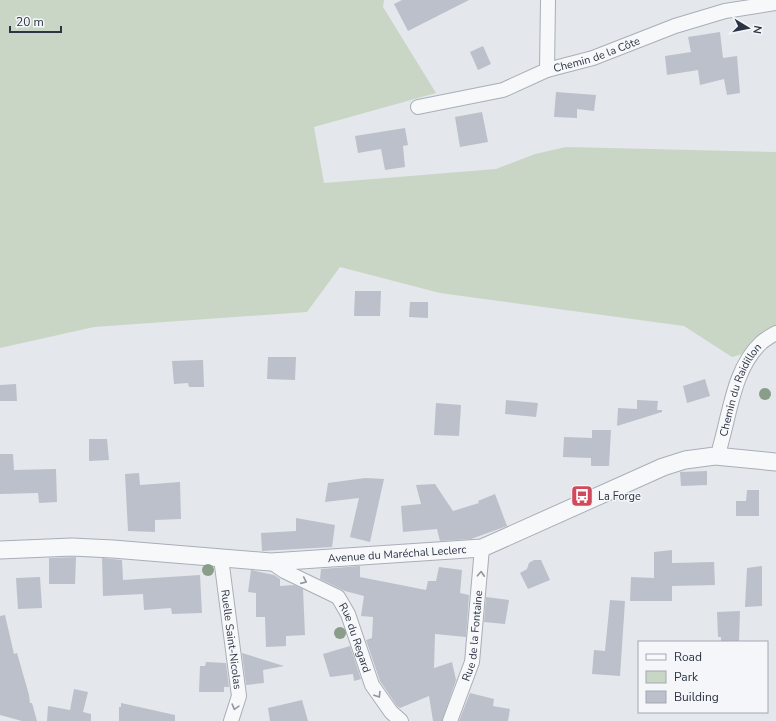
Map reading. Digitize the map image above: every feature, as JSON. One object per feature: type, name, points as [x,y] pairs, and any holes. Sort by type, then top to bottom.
[{"type":"street","points":[[547,70],[548,0]]},
{"type":"street","name":"Chemin de la Côte","points":[[418,107],[503,90],[547,70],[593,58],[675,26],[725,11],[776,3]]},
{"type":"street","name":"Chemin du Raidillon","points":[[720,456],[720,447],[738,379],[747,360],[760,344],[776,332]]},
{"type":"street","name":"Avenue du Maréchal Leclerc","points":[[0,550],[78,547],[271,562],[482,548],[663,467],[685,460],[720,456],[776,462]]},
{"type":"street","name":"Rue de la Fontaine","points":[[450,721],[472,662],[482,548]]},
{"type":"street","name":"Ruelle Saint-Nicolas","points":[[221,558],[239,696],[232,721]]},
{"type":"street","name":"Rue du Regard","points":[[271,562],[284,571],[338,598],[348,614],[372,685],[390,712],[401,721]]},
{"type":"green space","points":[[0,0],[384,0],[383,7],[436,93],[314,127],[324,183],[496,169],[535,154],[566,147],[776,152],[776,330],[761,349],[732,357],[684,326],[440,293],[340,267],[307,312],[94,327],[0,348]]},
{"type":"building","points":[[402,0],[469,0],[408,31],[394,4]]},
{"type":"building","points":[[720,32],[723,58],[737,56],[740,93],[727,95],[724,79],[700,85],[698,70],[667,75],[665,56],[691,52],[688,37]]},
{"type":"building","points":[[483,46],[491,64],[478,70],[470,52]]},
{"type":"building","points":[[556,92],[596,95],[594,111],[577,109],[577,118],[554,117]]},
{"type":"building","points":[[482,112],[488,142],[460,147],[455,117]]},
{"type":"building","points":[[405,128],[408,145],[403,146],[405,167],[385,170],[381,149],[358,153],[355,136]]},
{"type":"building","points":[[355,291],[381,291],[380,316],[354,316]]},
{"type":"building","points":[[410,302],[428,302],[428,318],[409,317]]},
{"type":"building","points":[[268,357],[296,357],[295,380],[267,379]]},
{"type":"building","points":[[203,360],[204,387],[189,387],[188,383],[174,384],[172,361]]},
{"type":"building","points":[[705,379],[710,396],[687,403],[683,386]]},
{"type":"building","points":[[16,384],[17,401],[0,401],[0,385]]},
{"type":"building","points":[[506,400],[538,403],[536,417],[505,414]]},
{"type":"building","points":[[637,400],[658,401],[657,410],[662,410],[662,412],[617,426],[618,408],[637,409]]},
{"type":"building","points":[[436,403],[461,405],[459,436],[434,435]]},
{"type":"building","points":[[592,430],[611,430],[609,466],[591,466],[591,458],[563,457],[564,437],[592,438]]},
{"type":"building","points":[[89,439],[107,439],[109,460],[89,461]]},
{"type":"building","points":[[0,454],[13,454],[14,470],[56,469],[57,502],[39,503],[38,493],[0,494]]},
{"type":"building","points":[[707,471],[707,485],[681,486],[680,472]]},
{"type":"building","points":[[139,473],[140,485],[180,482],[181,519],[155,520],[155,532],[128,531],[125,474]]},
{"type":"building","points":[[365,478],[384,479],[370,542],[350,537],[359,498],[325,502],[328,483]]},
{"type":"building","points":[[435,484],[453,511],[479,503],[478,501],[495,494],[507,526],[471,539],[440,541],[437,529],[403,532],[401,506],[421,504],[416,485]]},
{"type":"building","points":[[747,490],[759,490],[759,516],[736,516],[736,501],[746,501]]},
{"type":"building","points":[[296,518],[335,525],[332,547],[262,551],[261,533],[296,531]]},
{"type":"building","points":[[672,550],[672,563],[714,562],[715,585],[672,586],[672,601],[630,601],[631,577],[654,578],[654,552]]},
{"type":"building","points":[[76,557],[75,584],[49,584],[49,558]]},
{"type":"building","points":[[102,558],[122,560],[123,580],[200,575],[202,613],[172,614],[171,608],[144,610],[143,594],[103,596]]},
{"type":"building","points":[[534,560],[541,560],[550,580],[528,589],[520,573],[527,569],[529,563]]},
{"type":"building","points":[[360,566],[360,577],[426,590],[428,581],[436,581],[439,567],[462,570],[460,593],[469,595],[466,637],[435,634],[434,668],[452,662],[456,680],[442,721],[433,721],[429,696],[400,708],[397,706],[380,681],[366,640],[372,638],[373,617],[361,616],[364,596],[345,591],[320,579],[321,569]]},
{"type":"building","points":[[762,566],[762,606],[745,607],[747,568]]},
{"type":"building","points":[[251,570],[274,575],[280,579],[280,586],[294,585],[303,589],[305,635],[286,636],[286,646],[266,647],[265,617],[256,617],[256,593],[248,592]]},
{"type":"building","points":[[40,577],[42,608],[18,609],[16,578]]},
{"type":"building","points":[[486,597],[509,600],[505,624],[484,622]]},
{"type":"building","points":[[610,600],[625,601],[620,676],[592,674],[594,650],[605,651]]},
{"type":"building","points":[[740,611],[739,641],[721,641],[721,637],[718,637],[717,612]]},
{"type":"building","points":[[5,615],[14,654],[17,653],[30,703],[32,703],[37,721],[22,721],[0,715],[0,616]]},
{"type":"building","points":[[350,646],[361,679],[354,681],[353,674],[330,677],[323,654]]},
{"type":"building","points":[[242,653],[284,666],[263,670],[264,683],[246,685]]},
{"type":"building","points":[[206,662],[226,663],[229,687],[224,687],[224,692],[199,692],[200,666],[205,666]]},
{"type":"building","points":[[74,689],[88,692],[83,712],[91,714],[91,721],[47,721],[48,706],[70,710]]},
{"type":"building","points":[[470,693],[494,699],[493,706],[510,709],[508,721],[459,721]]},
{"type":"building","points":[[302,700],[308,721],[270,721],[268,708]]},
{"type":"building","points":[[121,703],[175,715],[175,721],[119,721],[119,707],[121,707]]},
{"type":"place","name":"La Forge","points":[[582,496]]}]
